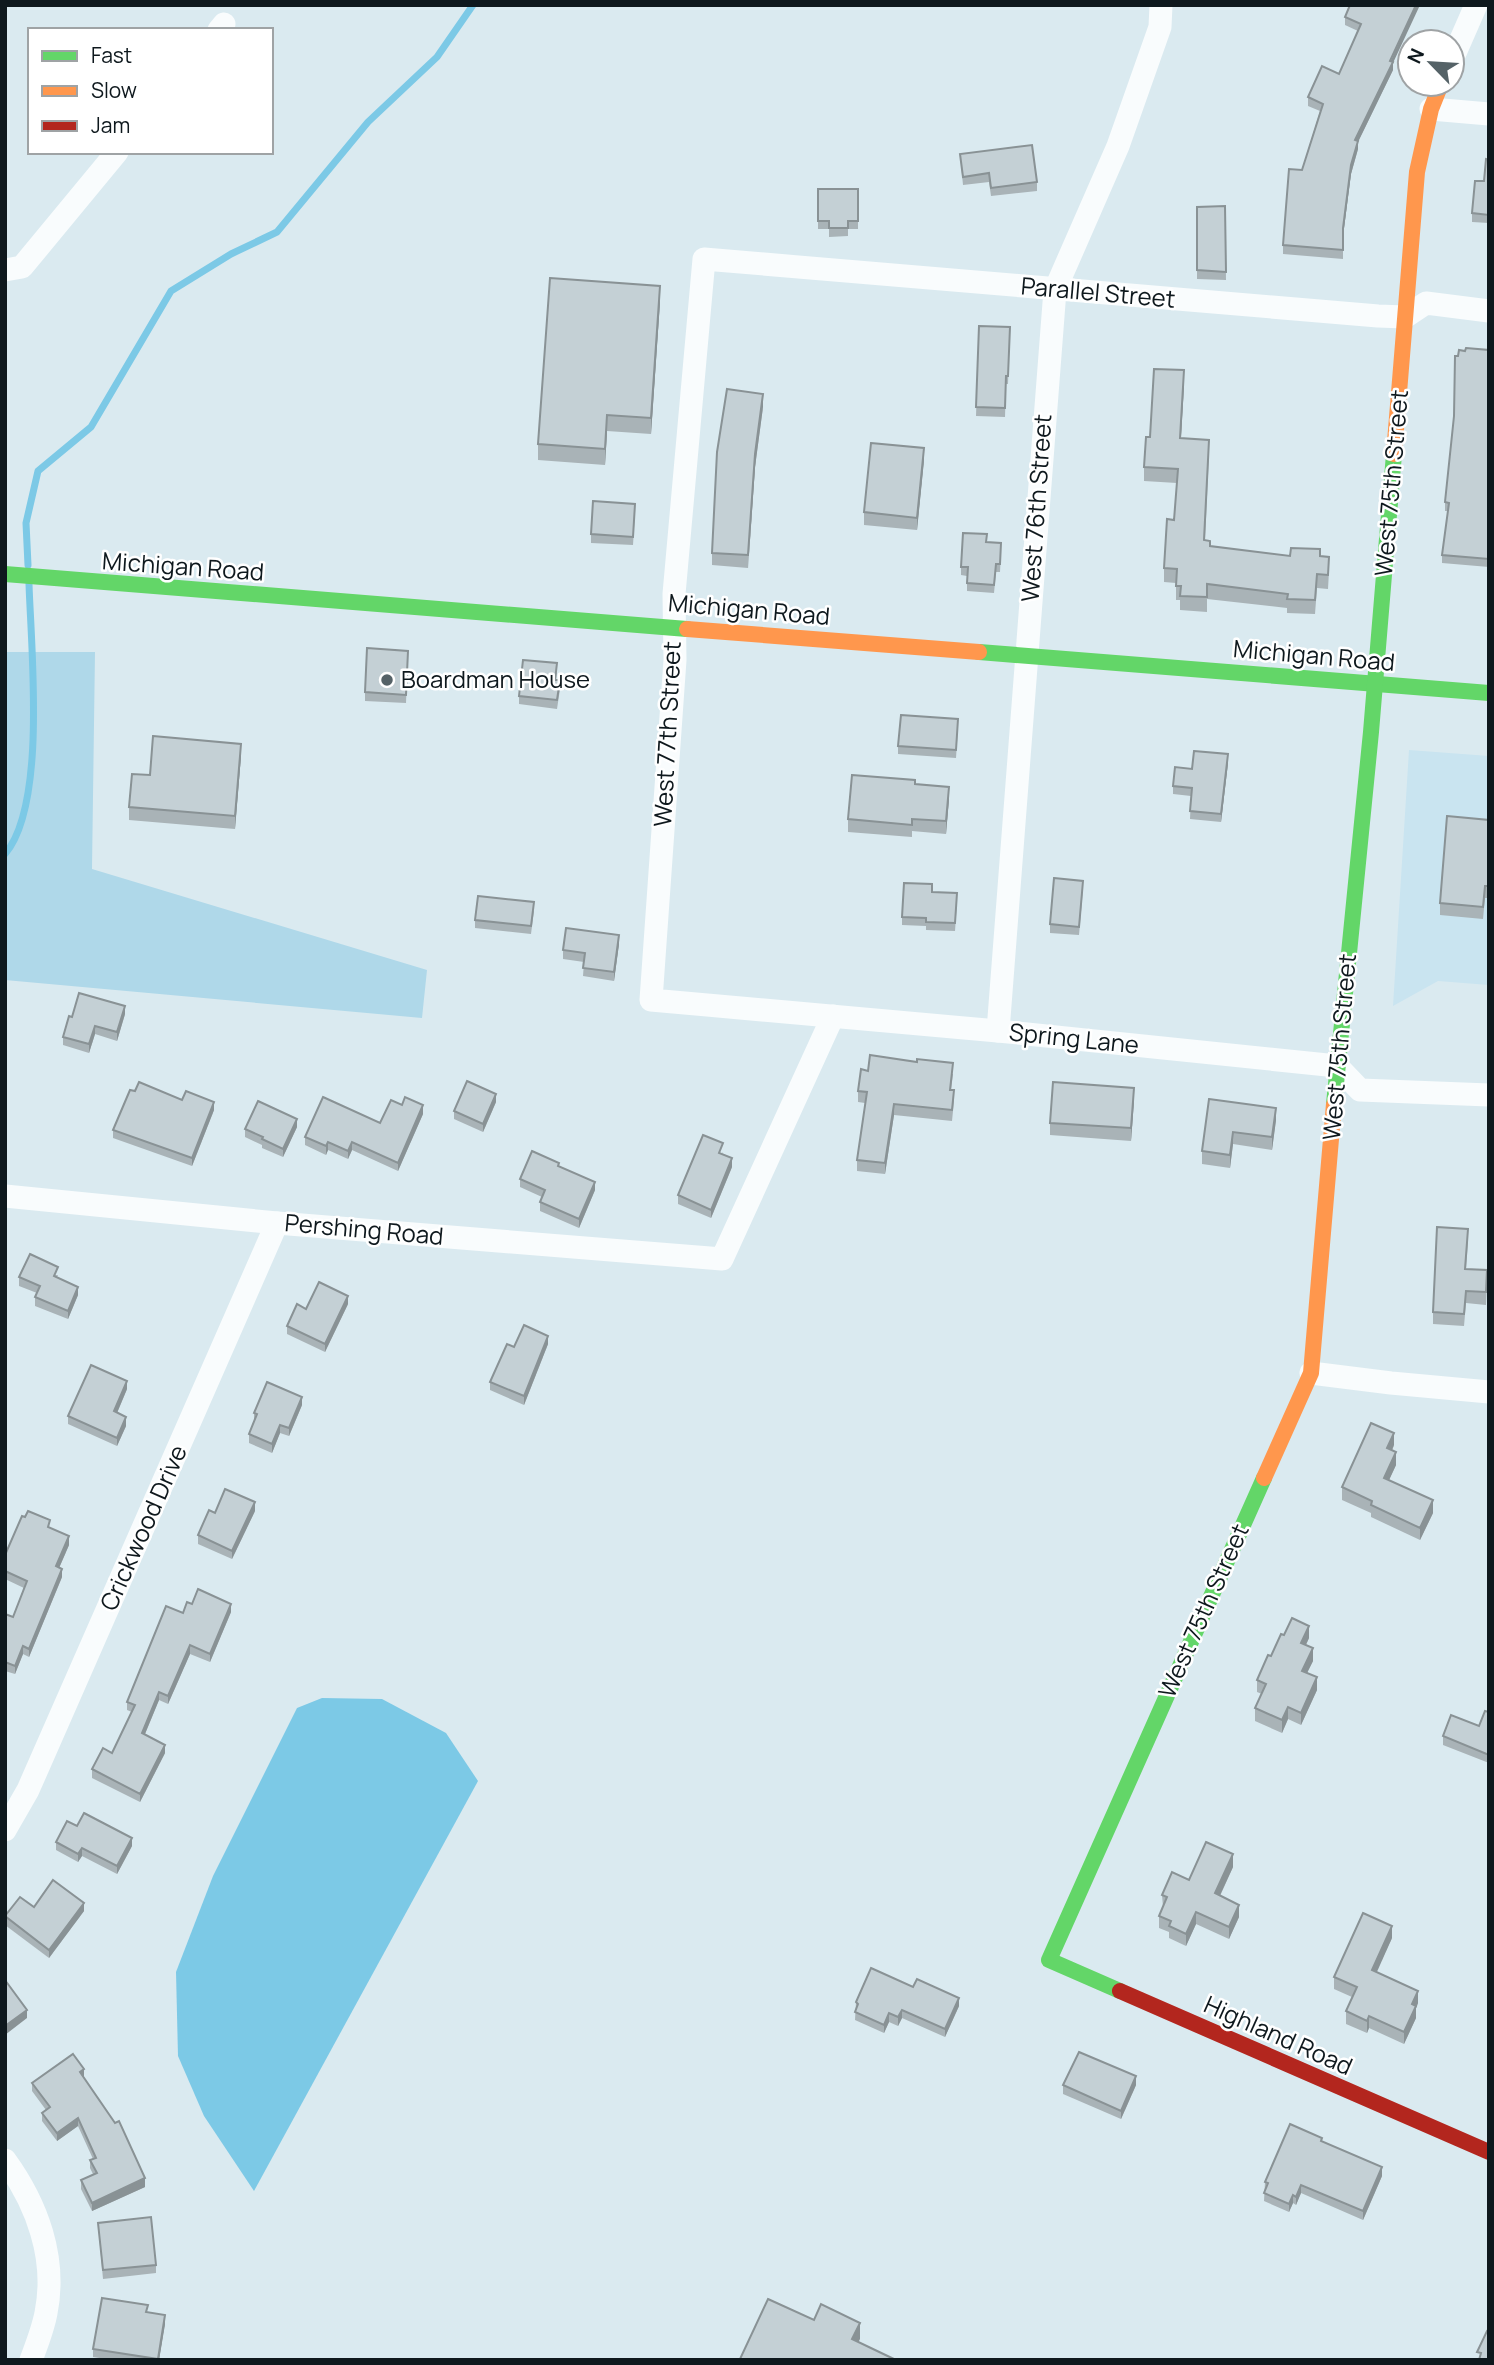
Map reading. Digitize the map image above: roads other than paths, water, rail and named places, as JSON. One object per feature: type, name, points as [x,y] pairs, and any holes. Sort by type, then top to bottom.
[{"type":"street","name":"West 76th Street","points":[[998,1031],[1055,290],[1118,146],[1160,27],[1161,5]]},
{"type":"street","points":[[1466,28],[1476,5]]},
{"type":"street","name":"West 75th Street","points":[[1049,1960],[1311,1373],[1337,1066],[1375,684],[1418,172],[1435,98]]},
{"type":"street","points":[[1431,109],[1489,114]]},
{"type":"street","points":[[5,270],[22,267],[115,154]]},
{"type":"street","name":"Parallel Street","points":[[704,258],[1055,290],[1405,317],[1426,303],[1489,311]]},
{"type":"street","name":"West 77th Street","points":[[650,1000],[675,660],[674,594],[704,258]]},
{"type":"street","name":"Michigan Road","points":[[5,574],[1489,693]]},
{"type":"street","name":"Spring Lane","points":[[650,1000],[998,1031],[1337,1066]]},
{"type":"street","name":"Pershing Road","points":[[5,1196],[277,1223],[722,1259],[833,1016]]},
{"type":"street","points":[[1337,1066],[1360,1090],[1489,1095]]},
{"type":"street","name":"Crickwood Drive","points":[[5,1830],[28,1790],[277,1223]]},
{"type":"street","points":[[1311,1373],[1391,1384],[1489,1392]]},
{"type":"street","name":"Highland Road","points":[[1049,1960],[1489,2152]]},
{"type":"street","points":[[5,2160],[30,2200],[47,2253],[47,2311],[31,2360]]},
{"type":"water","points":[[322,1698],[382,1699],[446,1733],[478,1781],[254,2191],[204,2116],[178,2056],[176,1972],[213,1876],[297,1708]]},
{"type":"waterway","points":[[28,565],[26,523],[38,471],[91,427],[171,291],[231,254],[277,232],[368,122],[437,57],[473,5]]},
{"type":"waterway","points":[[5,854],[18,831],[27,800],[32,764],[34,725],[29,584]]},
{"type":"place","name":"Boardman House","points":[[387,680]]}]
